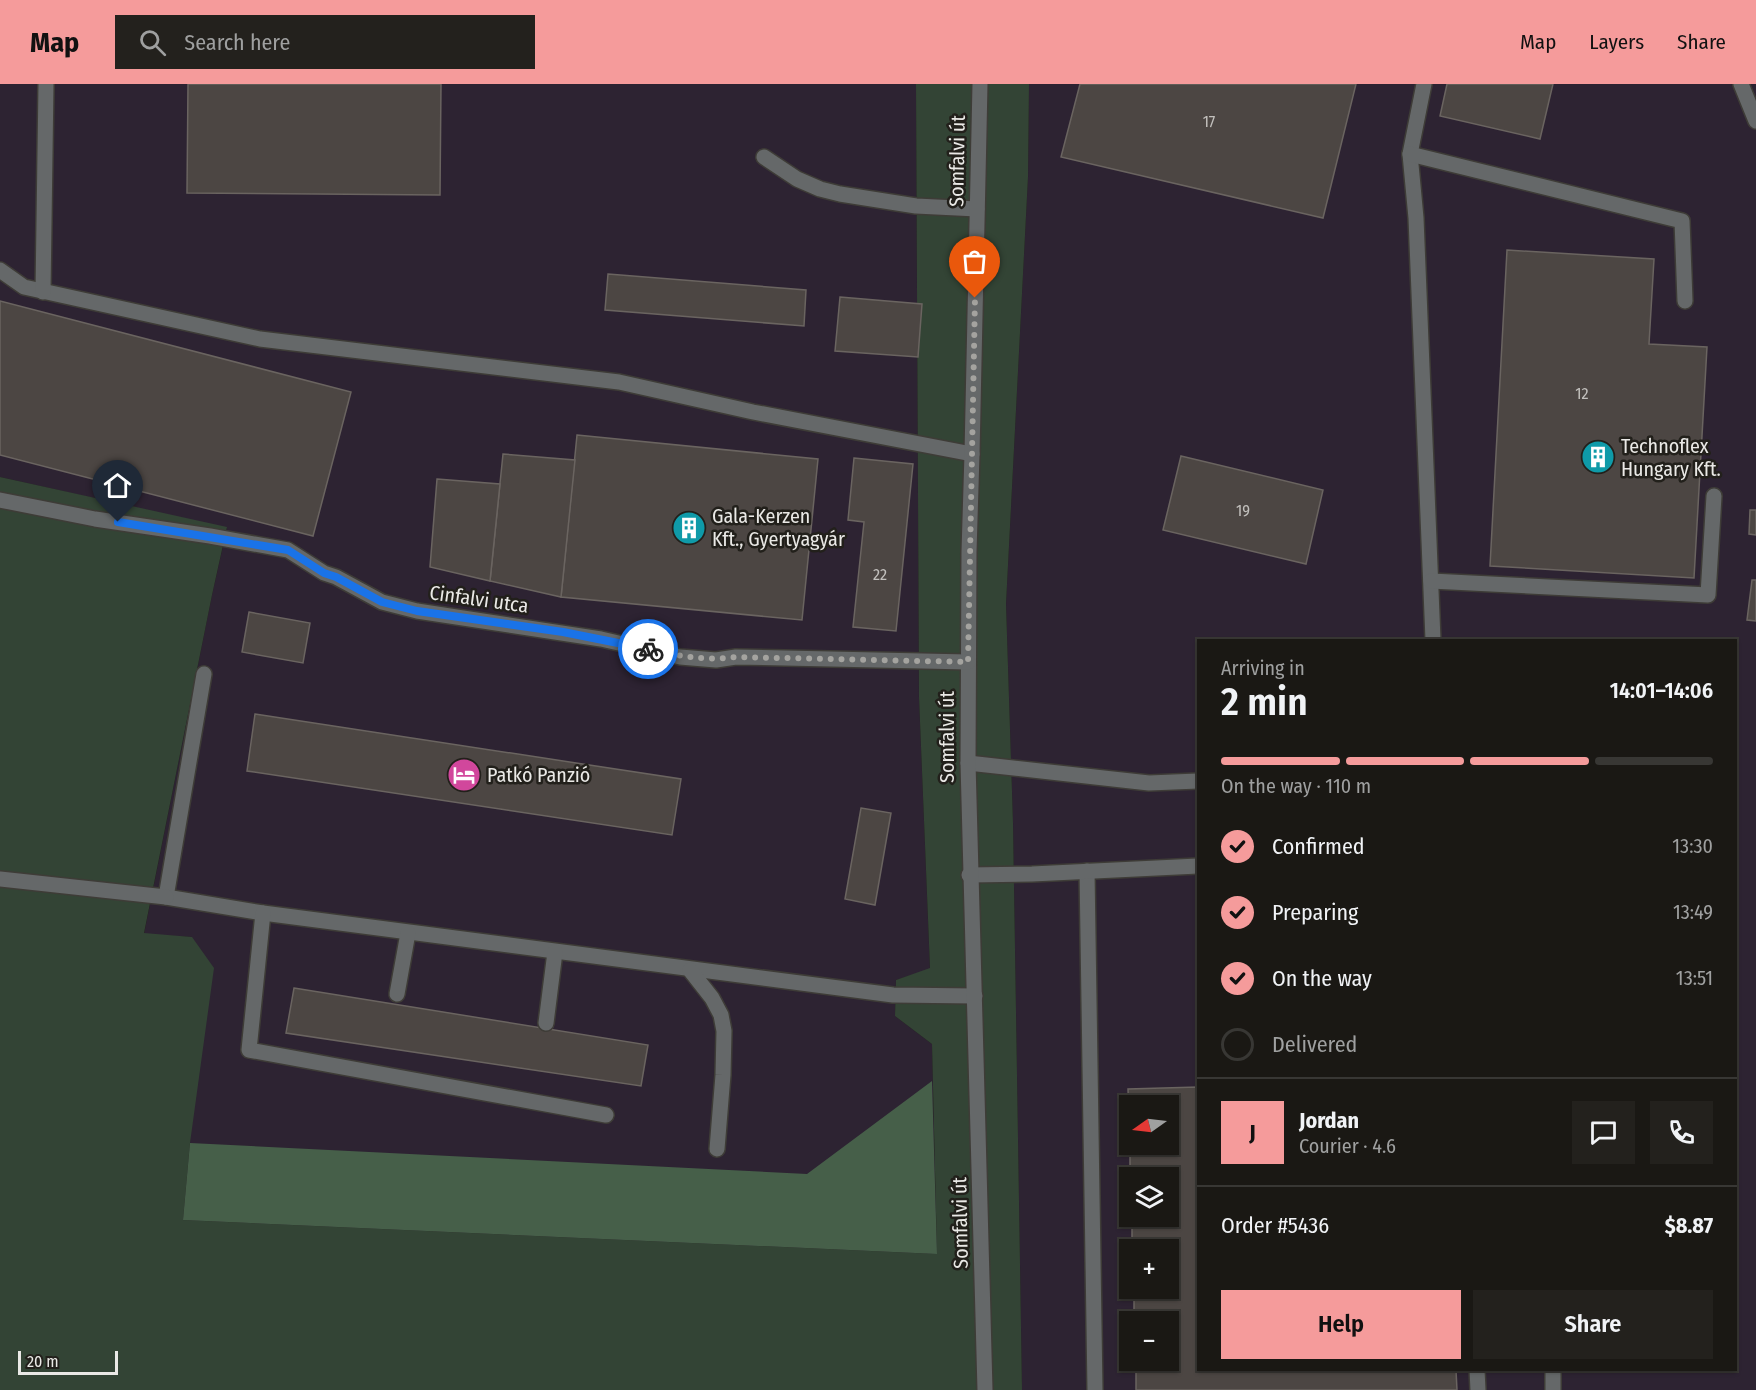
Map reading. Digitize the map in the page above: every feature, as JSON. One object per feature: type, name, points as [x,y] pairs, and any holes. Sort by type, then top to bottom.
[{"type":"street","points":[[44,292],[46,84]]},
{"type":"street","name":"Somfalvi út","points":[[980,84],[969,552],[968,764],[969,875],[975,996],[985,1390]]},
{"type":"street","points":[[1424,84],[1410,154],[1416,218],[1433,639]]},
{"type":"street","points":[[1741,84],[1756,121]]},
{"type":"street","points":[[1410,154],[1682,221],[1685,301]]},
{"type":"street","points":[[764,158],[820,189],[840,194],[916,206],[977,209]]},
{"type":"street","points":[[0,270],[24,287]]},
{"type":"street","points":[[0,281],[260,339],[619,382],[753,412],[972,454]]},
{"type":"street","points":[[1431,581],[1708,595],[1714,496]]},
{"type":"street","name":"Cinfalvi utca","points":[[0,500],[95,519],[288,550],[324,573],[382,602],[417,611],[601,639],[680,657],[716,660],[736,657],[968,662]]},
{"type":"street","points":[[166,897],[204,674]]},
{"type":"street","points":[[968,764],[1149,783],[1197,781]]},
{"type":"street","points":[[969,875],[1197,866]]},
{"type":"street","points":[[1088,871],[1095,1390]]},
{"type":"street","points":[[0,879],[166,897],[408,933],[893,995],[975,996]]},
{"type":"street","points":[[263,913],[249,1050],[606,1115]]},
{"type":"street","points":[[397,994],[408,933]]},
{"type":"street","points":[[546,1023],[555,952]]},
{"type":"street","points":[[690,970],[712,998],[721,1015],[724,1031],[717,1149]]},
{"type":"street","points":[[1477,1371],[1478,1390]]},
{"type":"street","points":[[1553,1371],[1553,1390]]},
{"type":"shaded area","points":[[0,84],[916,84],[919,697],[930,969],[896,980],[895,1016],[932,1044],[937,1254],[183,1220],[190,1143],[192,937],[144,934],[227,528],[0,477]]},
{"type":"shaded area","points":[[1029,84],[1756,84],[1756,1390],[1022,1390],[1013,823],[1006,604],[1028,177]]},
{"type":"green space","points":[[916,84],[1029,84],[1028,177],[1006,604],[1013,823],[1022,1390],[0,1390],[0,477],[227,527],[144,933],[192,937],[214,968],[190,1143],[183,1220],[937,1254],[932,1044],[895,1016],[896,980],[930,968],[919,697]]},
{"type":"green space","points":[[932,1081],[937,1254],[183,1220],[190,1143],[807,1174]]},
{"type":"building","points":[[188,84],[441,84],[440,195],[187,193]]},
{"type":"building","points":[[1080,84],[1356,84],[1323,218],[1061,157]]},
{"type":"building","points":[[1447,84],[1553,84],[1540,139],[1440,116]]},
{"type":"building","name":"Technoflex Hungary Kft.","points":[[1507,250],[1654,259],[1649,344],[1707,347],[1694,578],[1490,566]]},
{"type":"building","points":[[608,274],[806,290],[804,326],[605,310]]},
{"type":"building","points":[[840,297],[922,304],[918,357],[835,351]]},
{"type":"building","points":[[0,301],[351,392],[313,536],[0,455]]},
{"type":"building","name":"Gala-Kerzen Kft., Gyertyagyár","points":[[577,435],[818,459],[802,620],[561,597]]},
{"type":"building","points":[[503,454],[575,460],[561,597],[490,581]]},
{"type":"building","points":[[1181,456],[1323,490],[1306,564],[1163,530]]},
{"type":"building","points":[[854,458],[913,464],[896,631],[853,627],[864,522],[848,520]]},
{"type":"building","points":[[437,479],[500,484],[490,581],[430,567]]},
{"type":"building","points":[[1750,510],[1756,510],[1756,535],[1749,534]]},
{"type":"building","points":[[1752,580],[1756,580],[1756,621],[1747,620]]},
{"type":"building","points":[[249,612],[310,623],[303,663],[242,652]]},
{"type":"building","name":"Patkó Panzió","points":[[255,714],[681,779],[672,835],[247,771]]},
{"type":"building","points":[[861,808],[891,813],[875,905],[845,899]]},
{"type":"building","points":[[294,988],[648,1045],[641,1086],[286,1033]]},
{"type":"building","points":[[1197,1087],[1197,1371],[1456,1371],[1457,1390],[1136,1390],[1136,1371],[1179,1371],[1179,1311],[1134,1311],[1134,1299],[1179,1299],[1179,1239],[1132,1239],[1132,1227],[1179,1227],[1179,1167],[1130,1167],[1130,1155],[1179,1155],[1179,1095],[1128,1095],[1128,1089]]},
{"type":"way so far","points":[[648,649],[680,657],[716,660],[736,657],[968,662],[975,298]]},
{"type":"place","name":"Technoflex Hungary Kft.","points":[[1598,457]]},
{"type":"place","name":"Gala-Kerzen Kft., Gyertyagyár","points":[[689,528]]},
{"type":"place","name":"Patkó Panzió","points":[[464,775]]},
{"type":"route","points":[[118,522],[288,550],[324,573],[382,602],[417,611],[563,632],[648,649]]}]
